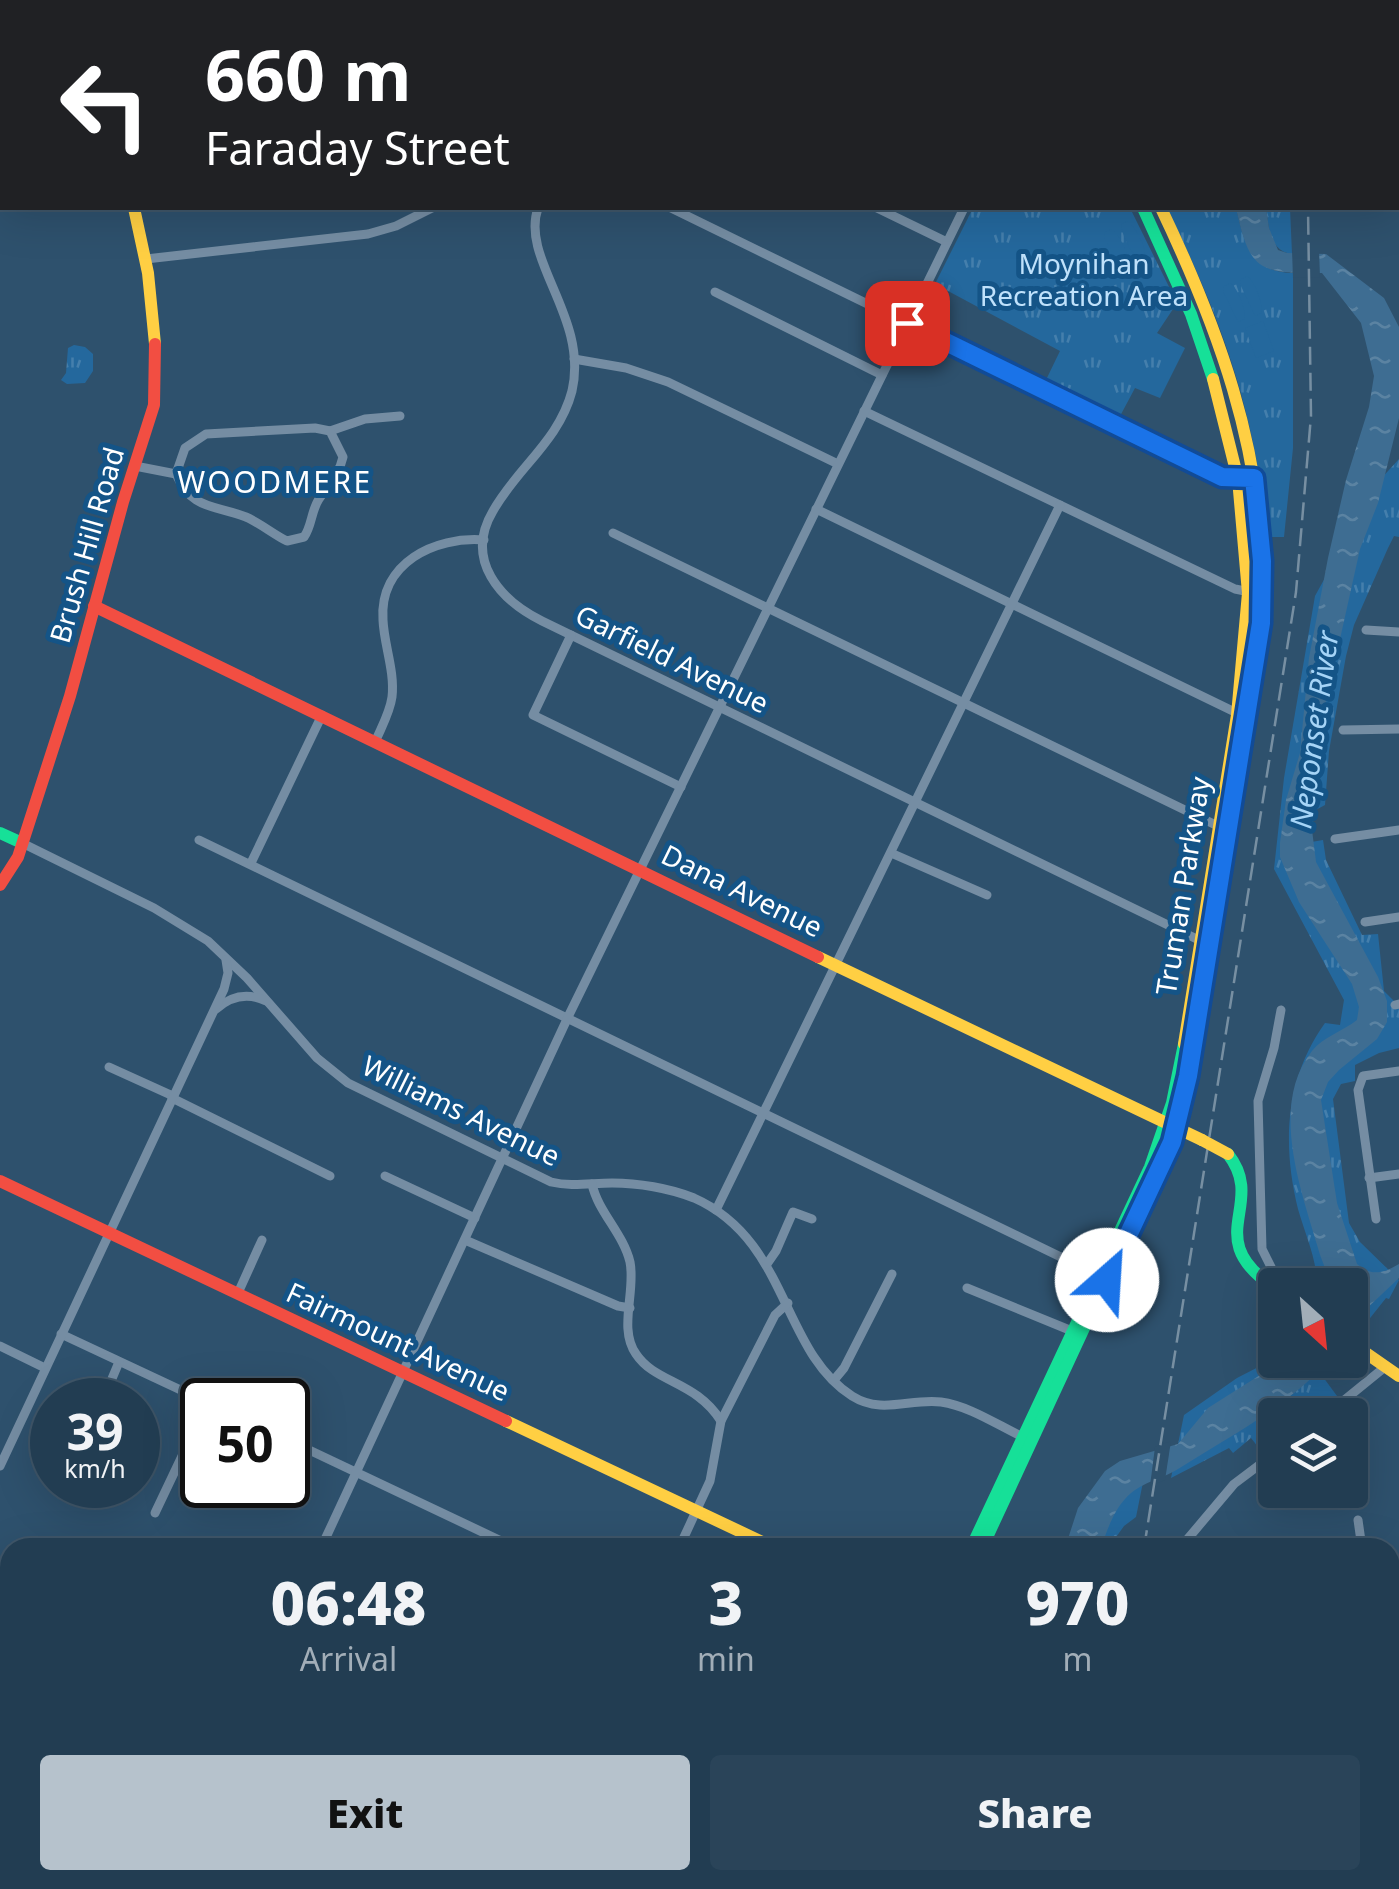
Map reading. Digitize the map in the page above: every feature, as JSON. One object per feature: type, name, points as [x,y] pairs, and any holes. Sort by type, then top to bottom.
[{"type":"street","name":"Brush Hill Road","points":[[0,886],[22,844],[73,688],[149,424],[158,378],[146,260],[134,210]]},
{"type":"street","points":[[146,260],[368,234],[428,210]]},
{"type":"street","points":[[376,740],[392,694],[382,616],[391,584],[407,562],[430,546],[452,540],[484,540],[488,520],[558,427],[572,390],[574,359],[567,315],[535,240],[538,210]]},
{"type":"street","points":[[675,210],[1222,477],[1254,478]]},
{"type":"street","points":[[881,210],[947,242]]},
{"type":"street","points":[[326,1538],[568,1017],[963,210]]},
{"type":"street","name":"Truman Parkway","points":[[1144,210],[1204,342],[1238,479],[1247,592],[1241,715]]},
{"type":"street","name":"Truman Parkway","points":[[976,1538],[1027,1439],[1171,1128],[1241,715],[1259,638],[1262,545],[1242,413],[1200,289],[1161,210]]},
{"type":"street","points":[[715,292],[882,374]]},
{"type":"street","points":[[574,359],[660,378],[838,464]]},
{"type":"street","points":[[864,411],[1247,592],[1262,593]]},
{"type":"street","points":[[330,431],[344,457],[340,471],[318,501],[304,538],[287,541],[244,517],[198,504],[184,490],[176,474],[185,448],[206,434],[315,428],[330,431],[365,419],[400,416]]},
{"type":"street","points":[[135,466],[176,474]]},
{"type":"street","points":[[716,1210],[1060,505]]},
{"type":"street","points":[[816,509],[1241,715]]},
{"type":"street","points":[[612,533],[1222,828]]},
{"type":"street","name":"Garfield Avenue","points":[[484,540],[489,574],[506,598],[522,611],[1205,943]]},
{"type":"street","name":"Dana Avenue","points":[[94,606],[1228,1154],[1238,1164],[1242,1176],[1240,1254],[1246,1266],[1258,1274]]},
{"type":"street","points":[[1366,630],[1399,632]]},
{"type":"street","points":[[571,636],[533,715],[681,787]]},
{"type":"street","points":[[251,863],[322,715]]},
{"type":"street","points":[[1343,730],[1399,729]]},
{"type":"street","points":[[1335,839],[1399,830]]},
{"type":"street","points":[[0,833],[22,844]]},
{"type":"street","points":[[199,840],[1103,1277]]},
{"type":"street","name":"Williams Avenue","points":[[22,844],[199,934],[270,1003],[317,1058],[348,1084],[557,1183],[665,1190],[690,1196],[716,1210],[767,1264],[816,1360],[834,1380],[864,1402],[885,1407],[922,1402],[950,1404],[1027,1439]]},
{"type":"street","points":[[891,853],[987,895]]},
{"type":"street","points":[[1365,922],[1399,917]]},
{"type":"street","points":[[0,1466],[228,978],[223,954]]},
{"type":"street","points":[[214,1010],[243,996],[270,1003]]},
{"type":"street","points":[[1270,1268],[1262,1249],[1258,1101],[1273,1054],[1281,1010]]},
{"type":"street","points":[[109,1067],[330,1176]]},
{"type":"street","points":[[1376,1219],[1358,1098],[1363,1076],[1399,1071]]},
{"type":"street","points":[[1369,1178],[1399,1174]]},
{"type":"street","points":[[385,1176],[475,1218]]},
{"type":"street","name":"Fairmount Avenue","points":[[0,1181],[754,1538]]},
{"type":"street","points":[[592,1184],[629,1260],[629,1340],[639,1358],[700,1396],[720,1422]]},
{"type":"street","points":[[767,1264],[793,1212],[812,1218]]},
{"type":"street","points":[[238,1293],[262,1240]]},
{"type":"street","points":[[465,1240],[630,1308]]},
{"type":"street","points":[[834,1380],[844,1368],[892,1274]]},
{"type":"street","name":"Truman Parkway","points":[[986,1538],[1072,1331],[1103,1277]]},
{"type":"street","points":[[966,1288],[1072,1331]]},
{"type":"street","points":[[684,1538],[712,1475],[720,1422],[775,1315],[788,1304]]},
{"type":"street","points":[[61,1334],[180,1390]]},
{"type":"street","points":[[0,1346],[45,1368]]},
{"type":"street","points":[[1368,1355],[1399,1376]]},
{"type":"street","points":[[113,1378],[119,1362]]},
{"type":"street","points":[[1347,1398],[1385,1368]]},
{"type":"street","points":[[310,1451],[495,1538]]},
{"type":"street","points":[[155,1514],[180,1461]]},
{"type":"street","points":[[1188,1538],[1228,1490],[1258,1467]]},
{"type":"street","points":[[1358,1520],[1361,1538]]},
{"type":"green space","name":"Moynihan Recreation Area","points":[[972,210],[1131,210],[1177,303],[1157,333],[1185,348],[1160,398],[1135,388],[1119,418],[1045,382],[1060,351],[935,284]]},
{"type":"green space","points":[[1168,210],[1236,210],[1246,244],[1259,261],[1279,272],[1293,273],[1293,448],[1284,537],[1267,537],[1245,407],[1204,288]]},
{"type":"green space","points":[[1266,210],[1290,210],[1292,254],[1274,243]]},
{"type":"green space","points":[[1128,221],[1143,247],[1145,256],[1139,259],[1123,233],[1121,224]]},
{"type":"green space","points":[[1112,229],[1128,260],[1129,264],[1122,267],[1104,238],[1105,232]]},
{"type":"green space","points":[[1248,276],[1261,303],[1262,313],[1255,316],[1240,284]]},
{"type":"green space","points":[[1231,283],[1244,310],[1245,319],[1238,322],[1223,291]]},
{"type":"green space","points":[[1263,321],[1274,351],[1256,358],[1245,328]]},
{"type":"green space","points":[[74,345],[93,354],[93,371],[85,383],[67,384],[61,380],[66,373],[68,348]]},
{"type":"green space","points":[[1399,459],[1399,537],[1394,536],[1354,625],[1329,751],[1325,805],[1310,813],[1300,844],[1323,840],[1326,860],[1362,935],[1378,934],[1384,991],[1399,1006],[1399,1048],[1355,1065],[1355,1081],[1341,1084],[1333,1099],[1349,1223],[1360,1242],[1399,1280],[1389,1299],[1368,1321],[1368,1268],[1315,1268],[1293,1185],[1289,1136],[1295,1089],[1312,1044],[1325,1023],[1340,1025],[1344,1000],[1274,869],[1284,778],[1315,596],[1378,482]]},
{"type":"green space","points":[[1258,1367],[1258,1378],[1324,1378],[1339,1398],[1258,1398],[1258,1447],[1251,1438],[1233,1453],[1229,1448],[1171,1478],[1184,1415]]},
{"type":"green space","points":[[1146,1467],[1136,1517],[1115,1538],[1091,1538]]},
{"type":"water","name":"Neponset River","points":[[1236,210],[1266,210],[1278,250],[1326,254],[1384,298],[1399,327],[1399,418],[1378,503],[1360,549],[1322,720],[1312,830],[1316,862],[1387,1001],[1387,1022],[1377,1039],[1339,1070],[1328,1082],[1321,1100],[1337,1203],[1357,1264],[1363,1268],[1325,1268],[1297,1174],[1291,1122],[1292,1096],[1299,1073],[1312,1051],[1357,1020],[1359,1007],[1352,984],[1299,902],[1280,857],[1280,843],[1286,800],[1300,753],[1309,658],[1328,558],[1374,376],[1361,323],[1322,273],[1271,269],[1253,257]]},
{"type":"water","points":[[1399,1264],[1399,1278],[1368,1307],[1368,1271],[1388,1270]]},
{"type":"water","points":[[1258,1376],[1311,1378],[1288,1398],[1258,1398],[1258,1419],[1131,1493],[1114,1516],[1105,1538],[1068,1538],[1078,1508],[1105,1471],[1120,1461],[1178,1444],[1208,1408]]},
{"type":"pier","points":[[1292,250],[1319,250],[1320,277],[1293,278]]},
{"type":"pier","points":[[1171,1441],[1165,1480],[1150,1486],[1155,1447]]},
{"type":"railway","points":[[1146,1538],[1296,592],[1311,416],[1308,210]]},
{"type":"traffic: fast","points":[[1144,210],[1191,314],[1213,379]]},
{"type":"traffic: fast","points":[[0,833],[22,843]]},
{"type":"traffic: fast","points":[[987,1538],[1176,1130],[1213,921]]},
{"type":"traffic: fast","points":[[976,1538],[1150,1167],[1172,1103],[1184,1044]]},
{"type":"traffic: fast","points":[[1228,1154],[1242,1189],[1237,1237],[1241,1253],[1258,1274]]},
{"type":"traffic: slow","points":[[134,210],[148,273],[155,344]]},
{"type":"traffic: slow","points":[[1162,210],[1201,297],[1233,389],[1255,483],[1260,532],[1259,635],[1213,921]]},
{"type":"traffic: slow","points":[[1184,1044],[1237,715],[1248,593],[1238,479],[1213,379]]},
{"type":"traffic: slow","points":[[818,957],[1202,1140]]},
{"type":"traffic: slow","points":[[1202,1140],[1228,1154]]},
{"type":"traffic: slow","points":[[1368,1354],[1399,1376]]},
{"type":"traffic: slow","points":[[506,1421],[754,1538]]},
{"type":"traffic: jam","points":[[0,885],[18,857],[70,696],[154,405],[155,344]]},
{"type":"traffic: jam","points":[[94,606],[818,957]]},
{"type":"traffic: jam","points":[[0,1181],[506,1421]]},
{"type":"district","name":"WOODMERE","points":[[275,483]]},
{"type":"route","points":[[907,323],[1222,477],[1254,478],[1263,577],[1261,623],[1188,1076],[1172,1142],[1107,1280]]}]
